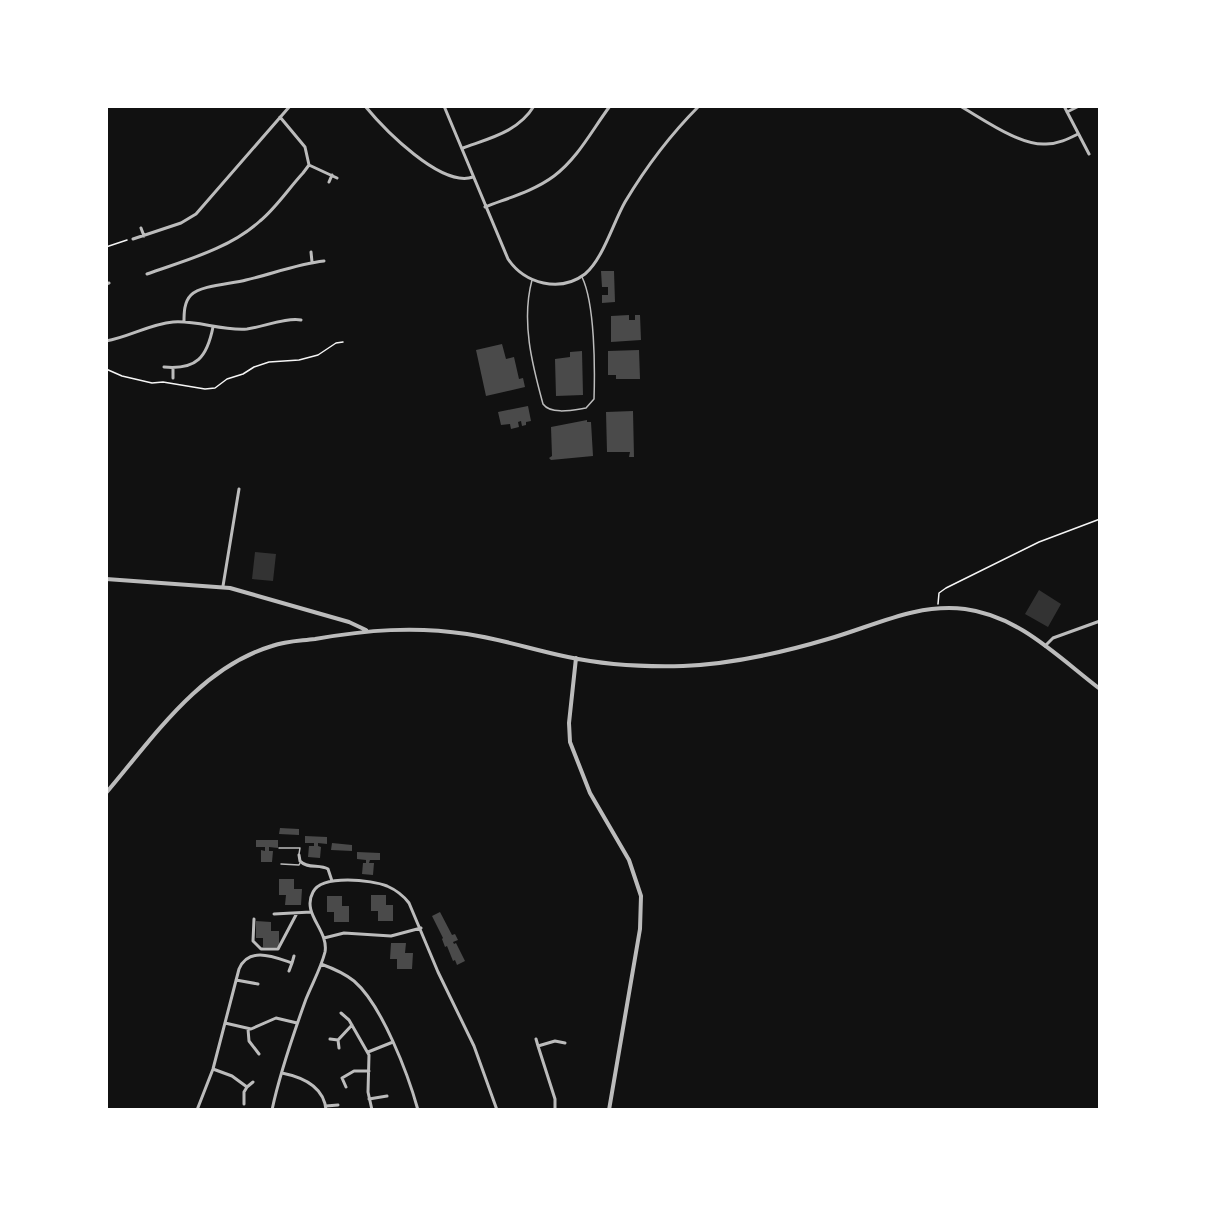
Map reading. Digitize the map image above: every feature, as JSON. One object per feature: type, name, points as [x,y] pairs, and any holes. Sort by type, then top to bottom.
[{"type":"street","points":[[133,239],[181,223],[196,214],[290,106]]},
{"type":"street","points":[[365,106],[392,136],[428,164],[460,179],[473,177]]},
{"type":"street","points":[[444,106],[508,259],[519,272],[532,280],[559,284],[581,276],[594,265],[622,209],[644,172],[676,130],[699,106]]},
{"type":"street","points":[[462,149],[514,128],[523,121],[534,106]]},
{"type":"street","points":[[485,207],[531,189],[553,177],[575,157],[610,106]]},
{"type":"street","points":[[960,106],[1019,139],[1034,144],[1055,143],[1078,134]]},
{"type":"street","points":[[1064,106],[1089,154]]},
{"type":"street","points":[[1067,112],[1079,106]]},
{"type":"street","points":[[280,117],[305,147],[309,165]]},
{"type":"street","points":[[309,165],[337,178]]},
{"type":"street","points":[[147,274],[219,247],[243,234],[264,218],[309,165]]},
{"type":"street","points":[[329,182],[332,175]]},
{"type":"street","points":[[141,228],[144,236]]},
{"type":"street","points":[[311,252],[312,262]]},
{"type":"street","points":[[184,322],[187,302],[191,295],[200,290],[324,261]]},
{"type":"street","points":[[106,341],[158,324],[184,322],[213,327],[249,328],[295,319],[301,320]]},
{"type":"street","points":[[164,368],[189,366],[202,357],[208,348],[213,327]]},
{"type":"street","points":[[173,378],[174,368]]},
{"type":"street","points":[[223,586],[239,489]]},
{"type":"street","points":[[106,579],[223,586],[349,622],[366,630]]},
{"type":"street","points":[[106,793],[194,692],[222,671],[273,645],[366,630],[447,631],[576,658],[653,666],[716,663],[771,653],[826,640],[916,610],[962,609],[993,615],[1014,624],[1100,688]]},
{"type":"street","points":[[1044,646],[1053,638],[1100,621]]},
{"type":"street","points":[[576,658],[569,723],[570,742],[590,793],[628,860],[640,896],[640,929],[609,1110]]},
{"type":"street","points":[[300,855],[300,862],[304,865],[327,868],[332,881]]},
{"type":"street","points":[[272,1110],[297,1023],[325,952],[324,938],[311,912],[311,901],[314,890],[332,881],[376,883],[395,890],[409,903],[438,972],[474,1046],[497,1110]]},
{"type":"street","points":[[274,914],[311,912]]},
{"type":"street","points":[[254,919],[253,940],[261,949],[278,950],[297,913]]},
{"type":"street","points":[[324,938],[344,933],[391,936],[421,928]]},
{"type":"street","points":[[197,1110],[213,1069],[241,964],[249,956],[266,955],[292,963]]},
{"type":"street","points":[[289,971],[294,956]]},
{"type":"street","points":[[321,964],[344,974],[358,985],[374,1006],[408,1076],[418,1110]]},
{"type":"street","points":[[236,980],[258,984]]},
{"type":"street","points":[[341,1013],[352,1025],[368,1052],[370,1060],[369,1099],[372,1110]]},
{"type":"street","points":[[225,1023],[248,1029],[276,1018],[297,1023]]},
{"type":"street","points":[[338,1040],[352,1025]]},
{"type":"street","points":[[248,1029],[249,1041],[259,1054]]},
{"type":"street","points":[[330,1039],[338,1040]]},
{"type":"street","points":[[536,1039],[555,1099],[555,1110]]},
{"type":"street","points":[[338,1040],[339,1048]]},
{"type":"street","points":[[538,1046],[555,1041],[565,1043]]},
{"type":"street","points":[[368,1052],[393,1042]]},
{"type":"street","points":[[213,1069],[232,1076],[247,1087]]},
{"type":"street","points":[[346,1087],[342,1078],[354,1071],[369,1071]]},
{"type":"street","points":[[282,1073],[300,1077],[313,1084],[320,1092],[326,1108],[338,1105]]},
{"type":"street","points":[[244,1104],[244,1092],[254,1082]]},
{"type":"street","points":[[369,1099],[387,1096]]},
{"type":"lane","points":[[532,280],[527,306],[527,324],[543,404],[551,411],[582,408],[589,405],[594,397],[591,314],[587,288],[581,276]]},
{"type":"lane","points":[[279,848],[300,848],[300,855]]},
{"type":"lane","points":[[281,864],[298,865],[300,862]]},
{"type":"path","points":[[106,247],[133,239]]},
{"type":"path","points":[[106,369],[122,376],[152,383],[163,382],[205,389],[215,388],[227,379],[243,374],[254,367],[318,355],[336,343],[343,342]]},
{"type":"path","points":[[938,608],[939,594],[946,588],[1039,542],[1100,519]]},
{"type":"shaded area","points":[[255,552],[276,554],[273,581],[252,579]]},
{"type":"shaded area","points":[[1039,590],[1061,604],[1048,627],[1025,614]]},
{"type":"building","points":[[601,271],[614,271],[615,302],[602,303],[602,295],[608,295],[608,287],[602,287]]},
{"type":"building","points":[[629,315],[629,320],[635,320],[635,315],[640,315],[641,340],[611,342],[611,316]]},
{"type":"building","points":[[502,344],[506,359],[514,357],[519,379],[523,378],[525,387],[486,396],[476,350]]},
{"type":"building","points":[[639,350],[640,379],[616,379],[616,375],[608,375],[608,351]]},
{"type":"building","points":[[582,351],[583,395],[556,396],[555,359],[570,357],[570,352]]},
{"type":"building","points":[[528,406],[531,421],[526,422],[526,425],[522,426],[521,421],[518,422],[519,427],[511,429],[510,424],[501,425],[498,412]]},
{"type":"building","points":[[633,411],[634,457],[629,457],[630,452],[607,452],[606,412]]},
{"type":"building","points":[[587,420],[591,422],[593,456],[551,460],[549,458],[552,456],[551,427]]},
{"type":"building","points":[[280,828],[299,829],[299,835],[279,834]]},
{"type":"building","points":[[305,836],[327,837],[327,844],[318,843],[321,847],[320,858],[308,857],[309,846],[314,846],[314,843],[305,843]]},
{"type":"building","points":[[256,840],[278,840],[278,848],[269,847],[269,851],[273,851],[272,862],[261,862],[261,850],[265,851],[265,847],[256,847]]},
{"type":"building","points":[[332,843],[352,845],[352,851],[331,850]]},
{"type":"building","points":[[357,852],[380,853],[380,860],[370,860],[369,863],[374,863],[373,875],[362,874],[363,863],[366,863],[366,860],[357,859]]},
{"type":"building","points":[[279,879],[294,879],[294,889],[302,889],[301,905],[285,905],[286,895],[279,895]]},
{"type":"building","points":[[371,895],[386,895],[386,905],[393,905],[393,921],[378,921],[378,911],[371,911]]},
{"type":"building","points":[[327,896],[342,896],[342,906],[349,906],[349,922],[334,922],[334,912],[327,912]]},
{"type":"building","points":[[440,912],[452,935],[455,934],[458,940],[453,942],[456,943],[465,961],[457,965],[447,946],[445,947],[432,916]]},
{"type":"building","points":[[256,921],[271,922],[271,931],[279,931],[279,947],[263,947],[263,938],[256,938]]},
{"type":"building","points":[[391,943],[406,943],[405,953],[413,953],[412,969],[397,969],[397,959],[390,959]]}]
